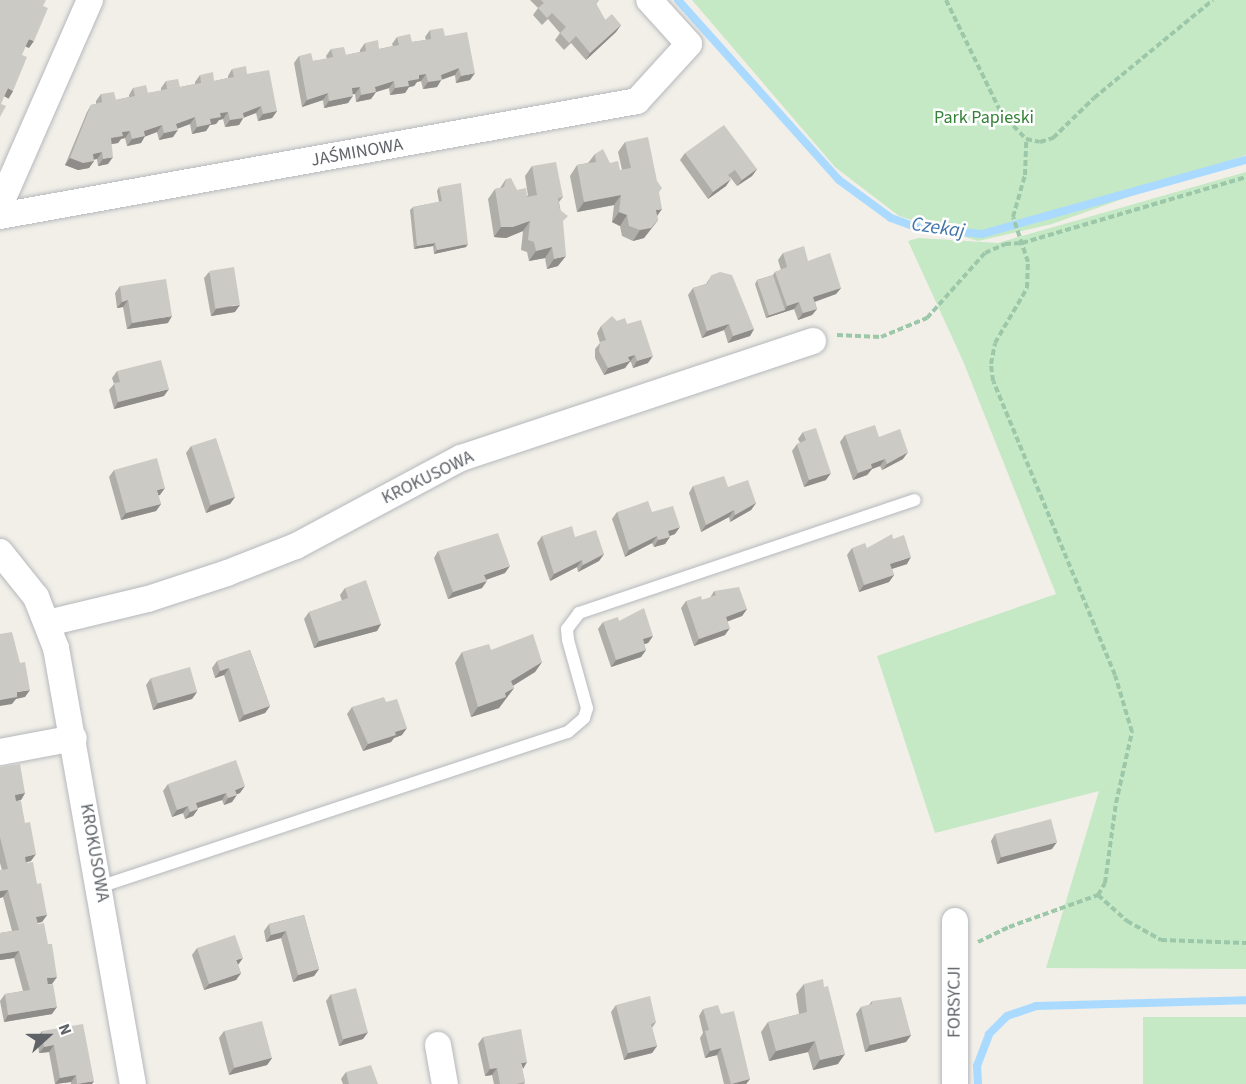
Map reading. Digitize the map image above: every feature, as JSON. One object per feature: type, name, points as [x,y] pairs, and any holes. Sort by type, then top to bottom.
[{"type":"street","points":[[0,205],[90,0]]},
{"type":"street","name":"JAŚMINOWA","points":[[0,216],[637,100],[689,44],[649,0]]},
{"type":"street","name":"KROKUSOWA","points":[[48,623],[148,599],[227,573],[305,542],[461,458],[813,341]]},
{"type":"street","name":"KROKUSOWA","points":[[0,552],[36,597],[48,623],[74,738],[133,1084]]},
{"type":"street","points":[[0,752],[74,738]]},
{"type":"street","name":"FORSYCJI","points":[[955,1084],[956,921]]},
{"type":"street","points":[[438,1045],[445,1084]]},
{"type":"lane","points":[[99,887],[568,732],[584,718],[587,708],[567,629],[579,613],[915,500]]},
{"type":"path","points":[[946,0],[1001,113],[1026,139],[1040,142],[1053,138],[1094,98],[1212,0]]},
{"type":"path","points":[[955,954],[1009,927],[1098,896],[1105,883],[1116,803],[1132,732],[1115,675],[993,381],[991,364],[995,343],[1027,288],[1028,262],[1013,217],[1025,175],[1026,139]]},
{"type":"path","points":[[813,341],[839,335],[881,337],[901,331],[927,318],[985,253],[1005,244],[1022,243],[1246,177]]},
{"type":"path","points":[[1098,896],[1126,921],[1161,940],[1246,943]]},
{"type":"green space","name":"Park Papieski","points":[[692,0],[1246,0],[1246,155],[1052,224],[978,241],[899,216],[835,167]]},
{"type":"green space","points":[[1246,172],[1246,969],[1046,968],[1099,791],[935,833],[877,656],[1056,594],[963,361],[908,241],[919,238],[998,243]]},
{"type":"green space","points":[[1143,1017],[1246,1017],[1246,1084],[1143,1084]]},
{"type":"building","points":[[0,0],[46,0],[43,6],[48,8],[34,41],[29,39],[25,48],[22,55],[27,57],[13,91],[8,88],[1,104],[6,106],[0,117]]},
{"type":"building","points":[[541,0],[599,0],[596,3],[605,20],[612,14],[621,25],[590,53],[576,36],[569,43],[560,33],[566,27],[552,13],[547,18],[538,8],[544,3]]},
{"type":"building","points":[[443,28],[445,36],[467,32],[475,73],[461,76],[459,68],[441,75],[442,80],[428,82],[426,74],[419,75],[419,79],[408,81],[409,86],[395,88],[394,81],[375,87],[376,92],[361,95],[360,87],[352,88],[353,96],[329,101],[328,93],[307,100],[299,56],[311,53],[313,61],[333,57],[331,49],[344,47],[346,55],[366,51],[365,43],[378,40],[379,49],[399,45],[397,37],[410,34],[412,42],[431,39],[430,30]]},
{"type":"building","points":[[246,66],[247,74],[269,70],[277,111],[263,114],[261,106],[243,113],[244,118],[230,120],[228,112],[220,113],[221,117],[210,119],[211,124],[197,127],[195,117],[176,124],[178,130],[164,133],[162,125],[144,131],[145,136],[132,139],[130,131],[122,132],[123,136],[111,138],[113,157],[103,159],[102,152],[93,154],[94,161],[83,163],[70,158],[91,105],[102,102],[101,94],[114,92],[116,100],[135,96],[133,88],[146,85],[148,93],[167,89],[166,81],[178,79],[180,87],[201,83],[200,75],[213,72],[214,81],[234,77],[232,69]]},
{"type":"building","points":[[724,125],[757,169],[742,180],[735,170],[728,175],[731,179],[713,192],[685,153]]},
{"type":"building","points":[[648,137],[657,181],[662,188],[659,192],[662,209],[656,210],[658,220],[651,228],[640,230],[629,226],[627,215],[619,212],[621,195],[584,202],[577,165],[596,162],[595,154],[603,149],[610,163],[618,161],[620,170],[631,168],[625,142]]},
{"type":"building","points":[[556,162],[563,197],[558,198],[560,210],[568,216],[563,221],[566,256],[554,259],[552,247],[536,251],[534,242],[528,240],[530,221],[513,227],[501,227],[495,189],[504,187],[506,179],[511,178],[517,190],[526,188],[527,197],[537,195],[532,166]]},
{"type":"building","points":[[461,183],[468,244],[437,250],[435,243],[417,246],[413,207],[442,201],[439,187]]},
{"type":"building","points":[[804,246],[808,261],[830,253],[841,288],[813,297],[817,309],[803,313],[799,302],[787,306],[775,272],[787,267],[783,253]]},
{"type":"building","points":[[234,267],[240,305],[215,308],[209,271]]},
{"type":"building","points":[[720,272],[732,275],[754,329],[733,336],[729,324],[707,331],[693,288],[707,284],[712,275]]},
{"type":"building","points":[[773,275],[785,310],[769,316],[757,281]]},
{"type":"building","points":[[166,279],[172,316],[132,323],[128,300],[122,302],[120,286]]},
{"type":"building","points":[[612,316],[617,321],[625,318],[627,324],[641,320],[653,356],[637,361],[635,355],[628,357],[630,361],[608,368],[599,351],[600,342],[606,340],[601,326]]},
{"type":"building","points":[[161,360],[169,389],[118,402],[114,383],[120,382],[117,371]]},
{"type":"building","points":[[875,425],[879,437],[900,429],[908,452],[887,464],[885,459],[871,464],[872,468],[858,473],[845,435]]},
{"type":"building","points":[[816,428],[831,473],[809,480],[797,444],[806,440],[803,432]]},
{"type":"building","points":[[216,438],[235,497],[210,505],[191,446]]},
{"type":"building","points":[[157,458],[165,488],[157,490],[161,504],[126,513],[114,470]]},
{"type":"building","points":[[724,476],[728,487],[748,480],[756,503],[735,515],[734,510],[706,525],[693,486]]},
{"type":"building","points":[[648,501],[652,512],[673,506],[680,527],[668,531],[670,537],[658,540],[657,536],[629,550],[617,512]]},
{"type":"building","points":[[572,526],[575,537],[596,530],[604,554],[583,565],[582,560],[554,574],[542,536]]},
{"type":"building","points":[[498,533],[510,566],[484,575],[487,581],[453,592],[438,551]]},
{"type":"building","points":[[892,534],[893,539],[904,535],[911,557],[890,564],[894,575],[864,585],[852,548],[865,543],[867,548]]},
{"type":"building","points":[[366,580],[381,624],[319,641],[309,612],[348,598],[345,588]]},
{"type":"building","points":[[739,587],[747,609],[726,617],[730,628],[699,639],[686,601],[701,596],[702,600],[716,595],[714,591]]},
{"type":"building","points":[[644,608],[653,636],[643,639],[646,650],[616,660],[603,622],[618,617],[619,621]]},
{"type":"building","points":[[12,632],[20,663],[25,662],[30,690],[17,692],[17,697],[0,700],[0,634]]},
{"type":"building","points":[[533,634],[542,662],[511,681],[514,688],[505,693],[506,697],[478,707],[462,652],[489,644],[491,650]]},
{"type":"building","points":[[250,650],[270,706],[244,715],[229,668],[220,671],[217,661]]},
{"type":"building","points":[[190,667],[197,692],[158,703],[151,678]]},
{"type":"building","points":[[384,697],[386,702],[397,699],[407,728],[395,732],[396,735],[368,744],[352,707]]},
{"type":"building","points":[[236,760],[245,786],[235,790],[237,795],[228,798],[226,793],[196,803],[198,809],[190,812],[188,806],[177,810],[168,784]]},
{"type":"building","points":[[20,764],[25,793],[15,795],[16,801],[21,801],[25,823],[30,822],[36,854],[25,857],[26,863],[33,862],[37,884],[41,883],[47,915],[36,917],[38,924],[44,923],[48,944],[52,944],[57,977],[47,978],[48,985],[53,984],[57,1007],[8,1015],[5,994],[30,990],[19,951],[0,954],[0,933],[19,930],[8,890],[0,891],[0,870],[8,869],[0,837],[0,767]]},
{"type":"building","points":[[1051,819],[1057,842],[1001,857],[995,834]]},
{"type":"building","points":[[304,915],[319,969],[298,975],[286,931],[271,935],[269,924]]},
{"type":"building","points":[[235,935],[243,958],[236,960],[241,973],[209,984],[197,948]]},
{"type":"building","points":[[823,979],[824,987],[828,986],[845,1054],[820,1060],[815,1041],[776,1051],[768,1022],[807,1012],[804,984]]},
{"type":"building","points":[[356,988],[368,1032],[343,1039],[331,995]]},
{"type":"building","points":[[650,996],[656,1022],[651,1024],[657,1046],[628,1053],[616,1005]]},
{"type":"building","points":[[901,997],[911,1035],[870,1045],[861,1007],[872,1004],[872,1001]]},
{"type":"building","points":[[718,1005],[721,1014],[734,1011],[750,1079],[731,1084],[721,1048],[710,1051],[705,1031],[709,1030],[703,1009]]},
{"type":"building","points":[[262,1021],[272,1058],[234,1068],[224,1031]]},
{"type":"building","points":[[83,1024],[94,1081],[77,1084],[76,1075],[60,1078],[54,1045],[44,1047],[42,1031]]},
{"type":"building","points":[[521,1029],[527,1062],[521,1063],[525,1082],[500,1084],[497,1068],[490,1069],[483,1037]]},
{"type":"building","points":[[371,1065],[378,1084],[349,1084],[346,1072]]},
{"type":"waterway","name":"Czekaj","points":[[678,0],[839,180],[891,218],[916,227],[982,234],[1246,160]]},
{"type":"waterway","points":[[978,1084],[977,1066],[989,1034],[1007,1016],[1036,1006],[1246,1000]]}]
